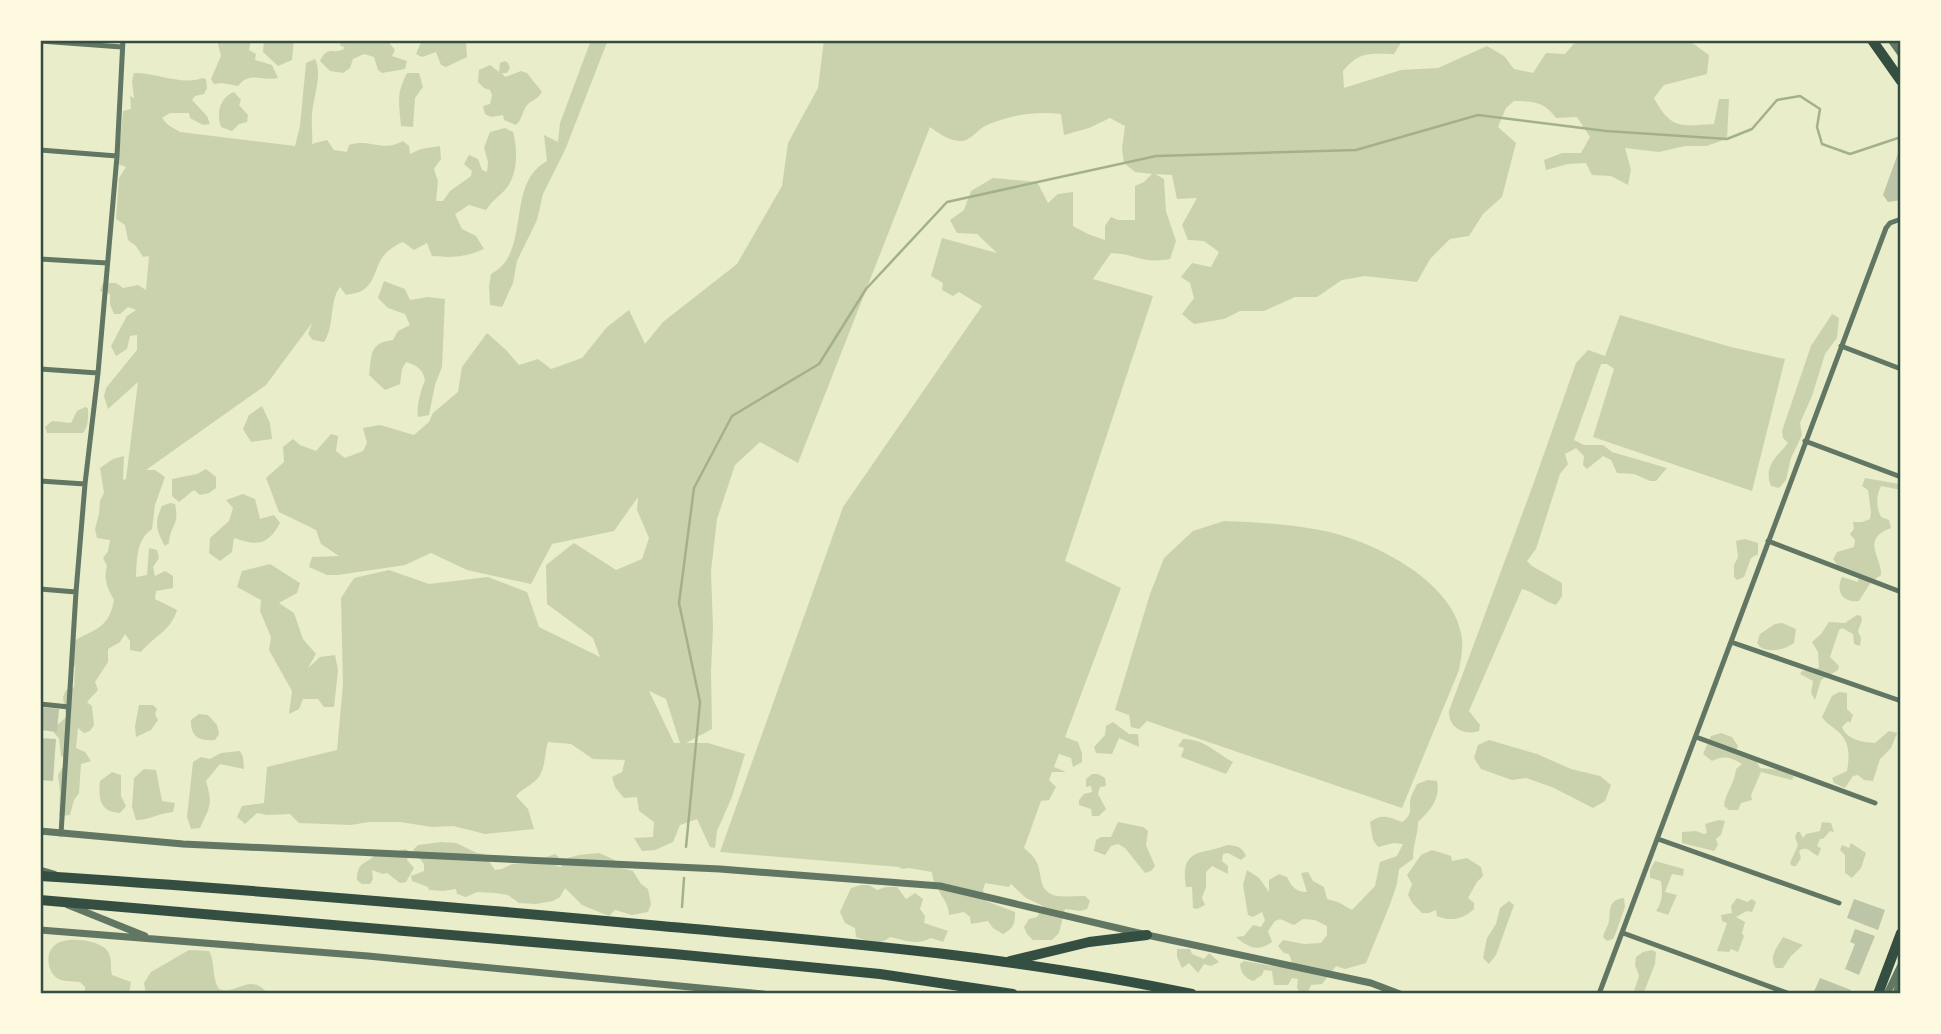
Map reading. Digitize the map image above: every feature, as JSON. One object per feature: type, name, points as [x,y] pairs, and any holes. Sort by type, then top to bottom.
[{"type":"highway","points":[[1872,40],[1901,81]]},
{"type":"highway","points":[[40,876],[489,910],[887,946],[1061,970],[1192,994]]},
{"type":"highway","points":[[40,900],[866,973],[1013,994]]},
{"type":"highway","points":[[1878,994],[1901,933]]},
{"type":"highway","points":[[1003,962],[1089,942],[1147,935]]},
{"type":"street","points":[[1891,40],[1901,54]]},
{"type":"street","points":[[40,41],[122,43],[117,156],[76,592],[61,834]]},
{"type":"street","points":[[40,150],[117,156]]},
{"type":"street","points":[[1599,994],[1886,228],[1890,223],[1901,219]]},
{"type":"street","points":[[40,258],[107,263]]},
{"type":"street","points":[[1841,346],[1901,369]]},
{"type":"street","points":[[40,369],[98,373]]},
{"type":"street","points":[[1805,442],[1901,477]]},
{"type":"street","points":[[40,481],[85,484]]},
{"type":"street","points":[[1768,541],[1901,592]]},
{"type":"street","points":[[40,589],[76,592]]},
{"type":"street","points":[[1731,642],[1901,701]]},
{"type":"street","points":[[40,704],[69,707]]},
{"type":"street","points":[[1696,737],[1875,803]]},
{"type":"street","points":[[40,831],[183,844],[720,869],[940,886],[1147,935],[1371,983],[1399,994]]},
{"type":"street","points":[[1658,839],[1839,902]]},
{"type":"street","points":[[40,870],[68,878]]},
{"type":"street","points":[[58,901],[152,939]]},
{"type":"street","points":[[40,930],[368,956],[763,994]]},
{"type":"street","points":[[1623,933],[1790,994]]},
{"type":"street","points":[[1887,994],[1901,965]]},
{"type":"street","points":[[1896,994],[1901,977]]},
{"type":"green space","points":[[217,40],[251,40],[249,50],[256,54],[255,60],[272,65],[278,78],[252,77],[238,86],[214,84],[211,79],[221,56]]},
{"type":"green space","points":[[264,40],[294,40],[292,60],[278,66],[263,52]]},
{"type":"green space","points":[[340,40],[387,40],[395,50],[392,56],[407,61],[405,69],[382,73],[378,70],[374,57],[364,54],[353,59],[350,68],[343,73],[330,71],[320,61],[326,53],[345,48],[340,45]]},
{"type":"green space","points":[[422,40],[466,40],[467,57],[446,67],[441,65],[436,52],[422,57],[416,54]]},
{"type":"green space","points":[[591,40],[608,40],[565,150],[543,194],[537,220],[517,261],[513,283],[502,307],[490,305],[491,274],[504,264],[511,250],[526,186],[534,172],[547,161],[544,135],[558,142],[560,123]]},
{"type":"green space","points":[[824,40],[1402,41],[1394,54],[1371,54],[1355,60],[1343,71],[1344,88],[1401,70],[1438,68],[1487,46],[1504,56],[1514,69],[1533,73],[1546,53],[1565,54],[1577,40],[1688,40],[1709,55],[1707,74],[1664,85],[1654,98],[1660,108],[1678,124],[1714,124],[1719,99],[1729,99],[1727,139],[1706,146],[1685,146],[1659,152],[1625,148],[1631,170],[1628,185],[1611,176],[1592,175],[1586,163],[1568,164],[1546,170],[1544,160],[1562,153],[1581,153],[1590,137],[1577,117],[1556,118],[1538,104],[1514,101],[1506,108],[1498,127],[1516,143],[1502,197],[1483,214],[1469,236],[1450,239],[1430,259],[1417,282],[1365,276],[1342,280],[1317,297],[1295,297],[1264,311],[1240,311],[1224,319],[1194,324],[1182,314],[1194,298],[1190,283],[1181,277],[1192,263],[1211,267],[1219,252],[1204,241],[1188,240],[1182,225],[1197,198],[1177,199],[1172,175],[1155,174],[1164,179],[1166,211],[1176,241],[1170,259],[1146,260],[1111,253],[1093,279],[1153,296],[1065,561],[1121,588],[1065,737],[1078,742],[1082,762],[1073,767],[1071,758],[1059,754],[1054,767],[1066,772],[1052,772],[1049,780],[1056,787],[1049,800],[1041,801],[1024,848],[1037,862],[1042,884],[1047,891],[1057,896],[1085,896],[1090,901],[1087,909],[1081,911],[1065,909],[1059,933],[1052,940],[1033,940],[1027,934],[1024,927],[1029,919],[1037,917],[1043,906],[1026,898],[1011,884],[1009,887],[985,883],[983,890],[986,901],[1015,912],[1013,925],[1003,934],[988,921],[971,924],[970,917],[964,912],[949,915],[932,872],[720,852],[843,507],[982,306],[959,292],[953,296],[942,290],[943,283],[931,276],[942,238],[997,253],[977,234],[957,233],[950,220],[964,210],[971,191],[993,178],[1037,182],[1048,203],[1058,194],[1073,192],[1073,226],[1105,240],[1105,226],[1111,217],[1118,220],[1135,220],[1135,186],[1152,174],[1135,172],[1124,163],[1122,149],[1125,126],[1110,118],[1089,128],[1064,135],[1061,114],[1023,115],[987,125],[963,141],[947,138],[930,127],[798,463],[760,442],[735,465],[717,519],[711,571],[712,729],[686,743],[708,743],[745,754],[732,797],[717,831],[715,848],[710,847],[697,819],[680,825],[673,842],[655,850],[642,851],[634,838],[653,837],[654,822],[639,811],[637,797],[624,798],[615,787],[612,777],[622,772],[625,760],[593,759],[571,744],[548,742],[539,777],[516,796],[528,809],[534,829],[485,834],[453,826],[432,827],[400,822],[351,825],[299,823],[290,814],[257,813],[245,824],[237,817],[242,806],[264,803],[267,767],[337,750],[343,684],[341,598],[354,578],[389,570],[429,584],[488,577],[527,592],[539,627],[600,657],[593,638],[547,604],[546,565],[574,543],[616,570],[642,559],[649,538],[637,510],[638,497],[614,531],[552,544],[531,584],[467,570],[431,553],[405,565],[327,575],[309,567],[312,557],[339,556],[321,544],[316,530],[279,512],[266,478],[284,462],[283,447],[293,439],[316,451],[331,434],[338,436],[336,451],[345,458],[363,451],[367,443],[363,428],[380,425],[414,435],[429,422],[433,413],[458,392],[462,367],[487,333],[519,365],[538,359],[551,369],[582,358],[607,327],[629,310],[645,344],[663,322],[737,264],[782,186],[788,143],[818,88]],"holes":[[[649,691],[666,699],[680,743],[674,743]]]},
{"type":"green space","points":[[315,59],[318,79],[312,115],[312,144],[327,140],[334,150],[347,152],[349,145],[357,143],[389,146],[403,141],[409,146],[410,154],[440,146],[441,159],[434,169],[438,181],[436,201],[443,201],[450,191],[471,176],[472,171],[464,164],[469,155],[478,159],[482,170],[487,172],[488,162],[484,148],[490,132],[505,128],[513,132],[515,139],[516,162],[512,177],[505,190],[486,210],[469,205],[455,214],[462,229],[476,236],[484,249],[446,257],[432,256],[427,243],[414,250],[403,242],[393,248],[385,254],[373,279],[363,290],[346,295],[340,287],[334,299],[330,329],[324,342],[313,340],[308,334],[312,323],[266,385],[146,470],[155,470],[165,477],[155,505],[152,529],[138,550],[136,577],[147,575],[149,548],[157,550],[159,558],[153,567],[155,576],[165,571],[173,576],[173,588],[156,591],[155,599],[177,610],[166,628],[141,652],[130,650],[130,641],[125,634],[120,642],[108,649],[108,662],[95,682],[98,690],[87,702],[92,706],[94,725],[90,731],[84,733],[78,728],[76,748],[85,752],[91,761],[81,764],[79,793],[70,815],[59,816],[58,775],[62,768],[67,767],[67,759],[61,756],[59,738],[54,733],[54,728],[66,717],[63,697],[66,690],[74,687],[75,667],[70,660],[71,643],[104,623],[112,610],[114,600],[107,584],[107,566],[103,558],[108,551],[110,540],[97,538],[95,529],[104,493],[100,468],[113,459],[124,456],[123,480],[126,479],[138,382],[108,409],[104,396],[106,388],[137,350],[137,335],[130,336],[127,349],[116,356],[111,346],[127,316],[136,310],[128,307],[120,314],[114,314],[110,294],[100,291],[103,283],[116,283],[123,288],[138,285],[146,290],[149,256],[143,257],[128,240],[125,225],[116,219],[119,178],[126,167],[118,164],[123,111],[131,109],[134,73],[177,80],[206,79],[207,88],[204,94],[195,96],[192,100],[207,116],[210,124],[203,125],[190,118],[189,113],[170,113],[162,118],[180,132],[295,146],[300,126],[306,63]]},
{"type":"green space","points":[[505,61],[510,68],[507,73],[502,73],[505,77],[521,71],[527,73],[542,92],[526,106],[516,125],[504,120],[503,115],[491,117],[485,114],[483,106],[490,104],[492,95],[490,90],[478,82],[479,70],[490,65],[499,72],[500,63]]},
{"type":"green space","points":[[407,73],[419,73],[423,87],[415,98],[413,127],[401,126],[400,93]]},
{"type":"green space","points":[[234,92],[241,100],[239,105],[248,115],[247,122],[239,124],[232,131],[221,127],[219,116],[222,102]]},
{"type":"green space","points":[[384,281],[405,289],[410,300],[428,297],[445,299],[442,367],[429,415],[418,417],[418,404],[425,380],[423,373],[416,366],[406,362],[400,384],[385,390],[369,375],[376,347],[393,340],[398,331],[410,325],[405,314],[388,308],[378,298]]},
{"type":"green space","points":[[1832,314],[1839,318],[1837,338],[1825,354],[1800,423],[1802,435],[1791,458],[1786,480],[1779,488],[1771,486],[1770,467],[1788,443],[1783,438],[1782,431],[1811,346]]},
{"type":"green space","points":[[1620,315],[1731,347],[1785,359],[1752,491],[1593,437],[1614,369],[1607,364],[1601,364],[1574,440],[1584,445],[1603,445],[1612,452],[1667,468],[1656,481],[1650,481],[1634,474],[1617,473],[1611,460],[1603,456],[1587,469],[1583,465],[1584,456],[1576,448],[1565,454],[1568,464],[1560,474],[1536,549],[1527,561],[1562,583],[1562,596],[1556,605],[1522,589],[1469,711],[1480,725],[1479,731],[1463,731],[1451,722],[1449,711],[1576,363],[1588,350],[1605,356]]},
{"type":"green space","points":[[262,406],[270,423],[272,439],[251,442],[243,429],[249,415]]},
{"type":"green space","points":[[88,408],[88,418],[83,433],[47,433],[45,427],[52,421],[71,423],[77,411]]},
{"type":"green space","points":[[206,469],[216,477],[216,488],[200,495],[194,490],[179,502],[172,496],[172,479],[197,474]]},
{"type":"green space","points":[[1865,478],[1899,484],[1901,490],[1881,486],[1879,490],[1879,513],[1881,517],[1889,520],[1891,528],[1882,532],[1874,543],[1881,575],[1871,582],[1859,601],[1853,601],[1842,595],[1840,582],[1842,577],[1858,582],[1859,575],[1838,566],[1833,559],[1837,552],[1854,547],[1855,540],[1850,534],[1854,529],[1853,522],[1870,519],[1868,490],[1862,486]]},
{"type":"green space","points":[[243,494],[255,499],[260,519],[274,515],[280,523],[271,536],[261,542],[234,538],[232,552],[220,561],[209,553],[210,538],[229,521],[233,508],[226,500]]},
{"type":"green space","points":[[175,504],[176,521],[169,543],[165,546],[157,522],[162,506]]},
{"type":"green space","points":[[1224,521],[1308,528],[1361,542],[1384,552],[1425,579],[1442,595],[1454,613],[1462,638],[1459,670],[1402,808],[1147,721],[1139,729],[1131,727],[1129,715],[1115,710],[1150,594],[1164,558],[1193,531]]},
{"type":"green space","points":[[1745,539],[1758,543],[1758,554],[1751,558],[1744,577],[1737,580],[1734,577],[1734,565],[1738,557],[1736,541]]},
{"type":"green space","points":[[270,564],[300,583],[297,593],[279,603],[294,613],[303,639],[316,654],[308,668],[320,657],[335,655],[338,670],[334,707],[324,707],[318,699],[303,699],[299,709],[289,714],[292,691],[269,650],[271,637],[260,611],[261,600],[237,587],[242,571]]},
{"type":"green space","points":[[1857,615],[1861,616],[1862,620],[1858,631],[1860,646],[1854,644],[1853,634],[1842,628],[1839,630],[1830,657],[1839,666],[1838,670],[1821,680],[1815,700],[1811,693],[1813,681],[1800,674],[1802,671],[1819,668],[1818,652],[1812,642],[1829,622],[1845,623]]},
{"type":"green space","points":[[1782,623],[1796,629],[1794,643],[1777,650],[1760,647],[1757,643],[1760,634],[1775,624]]},
{"type":"green space","points":[[1839,692],[1847,693],[1847,709],[1853,715],[1850,723],[1848,721],[1842,727],[1851,738],[1875,743],[1889,731],[1897,733],[1891,748],[1880,759],[1873,781],[1864,780],[1858,775],[1853,776],[1845,788],[1834,783],[1832,778],[1847,771],[1846,743],[1840,733],[1822,717],[1832,696]]},
{"type":"green space","points":[[139,705],[153,705],[157,709],[155,714],[158,720],[151,730],[136,737],[135,726]]},
{"type":"green space","points":[[199,714],[208,715],[217,725],[219,734],[215,740],[200,739],[194,734],[191,720]]},
{"type":"green space","points":[[1113,722],[1129,734],[1138,734],[1139,747],[1119,738],[1112,754],[1096,753],[1094,747],[1105,735],[1106,726]]},
{"type":"green space","points":[[1721,733],[1732,737],[1738,746],[1735,754],[1757,762],[1760,768],[1780,770],[1794,776],[1792,780],[1761,772],[1751,795],[1752,800],[1741,803],[1738,810],[1729,810],[1724,806],[1725,801],[1736,769],[1742,764],[1727,758],[1712,761],[1703,754],[1711,736]]},
{"type":"green space","points":[[1183,739],[1203,743],[1233,762],[1226,774],[1181,757],[1184,748],[1178,746]]},
{"type":"green space","points":[[1489,740],[1537,754],[1571,769],[1600,776],[1611,785],[1605,801],[1593,808],[1552,787],[1526,778],[1512,780],[1481,769],[1474,758],[1478,745]]},
{"type":"green space","points":[[240,751],[244,769],[220,764],[206,781],[210,801],[206,815],[200,828],[191,829],[187,817],[193,762],[201,757],[210,759],[221,753]]},
{"type":"green space","points":[[144,769],[156,770],[162,801],[175,803],[173,812],[136,820],[132,807],[134,778]]},
{"type":"green space","points":[[112,772],[121,775],[121,796],[126,806],[120,813],[104,807],[99,793],[100,781]]},
{"type":"green space","points":[[1092,774],[1105,778],[1106,786],[1100,787],[1098,794],[1106,809],[1099,816],[1092,816],[1091,809],[1079,805],[1084,794],[1092,792],[1091,786],[1086,787],[1086,779]]},
{"type":"green space","points":[[1428,780],[1437,781],[1436,799],[1418,822],[1413,859],[1399,869],[1389,907],[1366,963],[1345,969],[1336,966],[1322,984],[1311,985],[1307,994],[1300,994],[1298,979],[1292,978],[1288,985],[1274,985],[1272,971],[1264,970],[1262,975],[1253,981],[1245,976],[1240,964],[1244,961],[1279,967],[1292,962],[1289,954],[1284,953],[1278,946],[1283,940],[1304,944],[1321,943],[1327,935],[1327,926],[1315,920],[1303,919],[1294,925],[1280,919],[1275,921],[1268,931],[1272,942],[1267,945],[1258,948],[1240,941],[1236,937],[1244,936],[1253,925],[1261,927],[1265,920],[1262,912],[1253,917],[1248,915],[1243,885],[1247,870],[1259,878],[1269,892],[1269,880],[1279,874],[1287,877],[1297,890],[1307,892],[1301,873],[1308,872],[1313,881],[1324,887],[1327,899],[1352,910],[1375,886],[1380,862],[1397,856],[1403,844],[1378,847],[1373,840],[1370,822],[1389,817],[1402,822],[1409,815],[1417,784]]},
{"type":"green space","points":[[1725,821],[1721,835],[1716,839],[1718,845],[1714,851],[1682,843],[1682,832],[1696,831],[1704,834],[1707,833],[1705,824]]},
{"type":"green space","points":[[1118,822],[1143,827],[1148,831],[1146,845],[1155,866],[1151,871],[1145,873],[1125,848],[1118,844],[1111,846],[1105,855],[1094,851],[1096,840],[1111,837]]},
{"type":"green space","points":[[1822,822],[1831,823],[1834,832],[1830,831],[1820,839],[1817,846],[1821,848],[1818,856],[1802,849],[1799,851],[1801,858],[1796,866],[1792,866],[1790,863],[1798,845],[1795,837],[1797,832],[1800,832],[1803,838],[1806,834],[1820,831]]},
{"type":"green space","points":[[456,843],[484,854],[495,870],[512,864],[527,864],[555,854],[559,857],[558,865],[555,866],[561,867],[568,858],[599,853],[615,860],[617,867],[633,871],[641,884],[648,889],[651,904],[648,912],[632,915],[615,910],[609,916],[582,905],[565,888],[560,897],[553,901],[536,904],[519,903],[508,895],[495,893],[477,892],[466,897],[457,894],[456,889],[429,890],[428,887],[412,881],[411,876],[424,871],[424,864],[413,850],[418,845]]},
{"type":"green space","points":[[1851,843],[1866,853],[1861,868],[1852,878],[1845,873],[1845,855],[1840,850],[1842,845],[1849,848]]},
{"type":"green space","points":[[1227,845],[1239,847],[1246,856],[1241,860],[1228,853],[1223,854],[1222,861],[1228,866],[1228,874],[1212,866],[1206,872],[1206,887],[1202,898],[1205,905],[1193,908],[1192,887],[1186,887],[1186,865],[1195,854]]},
{"type":"green space","points":[[405,849],[409,851],[407,860],[414,868],[406,882],[400,883],[387,873],[372,870],[373,879],[370,884],[362,884],[357,880],[361,866],[378,851],[395,852]]},
{"type":"green space","points":[[1432,850],[1451,856],[1452,861],[1467,858],[1481,867],[1483,876],[1468,898],[1474,903],[1474,909],[1466,915],[1447,919],[1437,916],[1436,910],[1422,913],[1408,895],[1412,884],[1407,875],[1421,855]]},
{"type":"green space","points":[[1655,861],[1684,869],[1683,876],[1672,874],[1665,892],[1677,895],[1668,915],[1656,911],[1661,901],[1662,889],[1661,881],[1650,878],[1650,870]]},
{"type":"green space","points":[[869,885],[877,890],[897,887],[906,899],[915,893],[923,899],[920,909],[925,916],[924,923],[948,931],[943,942],[931,938],[916,942],[890,937],[882,942],[874,942],[856,937],[855,928],[845,923],[840,912],[851,888]]},
{"type":"green space","points":[[1624,898],[1625,907],[1615,935],[1607,941],[1603,937],[1610,908],[1618,899]]},
{"type":"green space","points":[[1737,898],[1747,902],[1752,899],[1756,902],[1752,912],[1747,911],[1736,917],[1745,922],[1742,933],[1744,936],[1738,952],[1731,949],[1729,952],[1717,951],[1727,923],[1722,921],[1721,915],[1732,913],[1731,906]]},
{"type":"green space","points":[[1509,901],[1514,905],[1496,955],[1489,964],[1483,958],[1487,938],[1496,924],[1500,908]]},
{"type":"green space","points":[[1783,937],[1803,945],[1783,968],[1776,968],[1773,956]]},
{"type":"green space","points":[[69,940],[87,941],[104,948],[110,957],[112,975],[131,982],[129,994],[85,994],[85,987],[80,982],[57,978],[51,972],[49,954],[55,945]]},
{"type":"green space","points":[[1177,949],[1190,949],[1192,954],[1204,959],[1209,953],[1219,962],[1211,966],[1204,964],[1198,973],[1189,963],[1182,968]]},
{"type":"green space","points":[[189,950],[209,951],[219,989],[255,984],[268,994],[146,994],[144,983],[151,972]]},
{"type":"green space","points":[[1652,950],[1656,952],[1655,964],[1644,992],[1633,994],[1639,976],[1635,965],[1636,957]]},
{"type":"building","points":[[1901,145],[1901,200],[1888,202],[1883,195]]},
{"type":"building","points":[[40,707],[59,709],[57,732],[40,730]]},
{"type":"building","points":[[40,738],[56,739],[53,781],[40,780]]},
{"type":"building","points":[[1854,899],[1885,910],[1878,930],[1847,918]]},
{"type":"building","points":[[1855,929],[1875,936],[1859,975],[1845,969],[1855,944],[1850,942]]},
{"type":"building","points":[[1820,978],[1851,990],[1850,994],[1813,994]]},
{"type":"waterway","points":[[686,847],[700,702],[679,603],[694,488],[732,416],[819,364],[866,289],[947,202],[1156,156],[1356,150],[1478,115],[1606,131],[1727,139],[1752,129],[1777,100],[1800,96],[1820,109],[1817,127],[1822,144],[1850,154],[1901,137]]},
{"type":"waterway","points":[[682,907],[684,878]]}]
